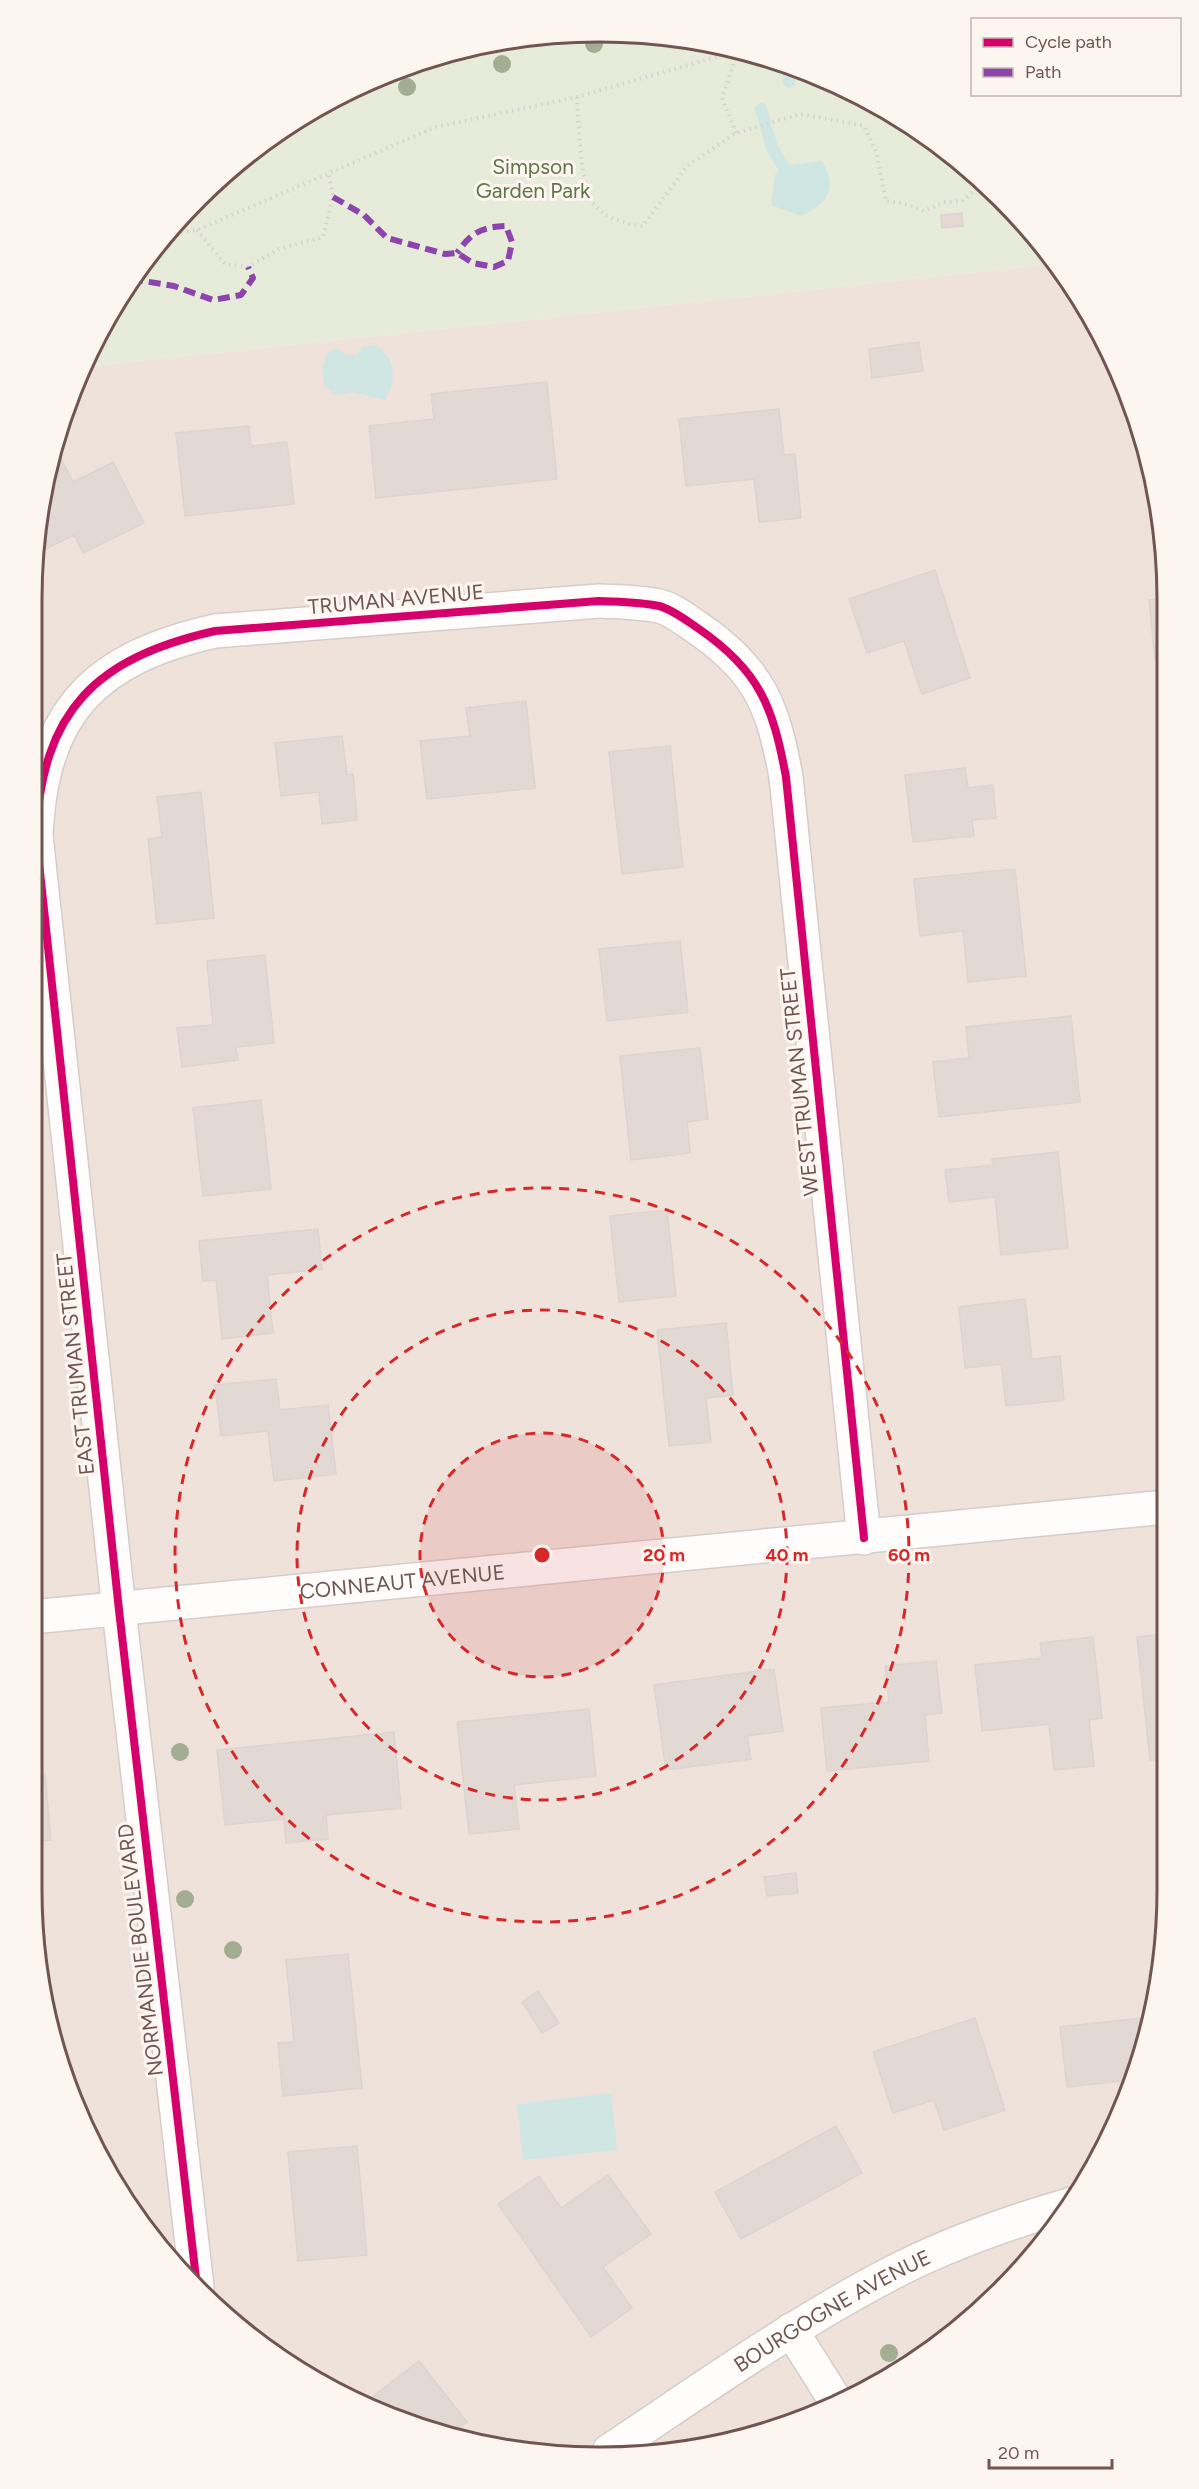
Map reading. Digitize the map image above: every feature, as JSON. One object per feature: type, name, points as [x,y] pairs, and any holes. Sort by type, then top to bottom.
[{"type":"street","name":"TRUMAN AVENUE","points":[[83,694],[126,661],[160,646],[215,631],[267,629],[538,604],[599,601],[661,606],[718,642]]},
{"type":"street","name":"WEST TRUMAN STREET","points":[[718,642],[749,674],[763,695],[776,728],[786,777],[864,1538]]},
{"type":"street","name":"EAST TRUMAN STREET","points":[[42,780],[45,765],[58,733],[83,694]]},
{"type":"street","name":"EAST TRUMAN STREET","points":[[42,891],[119,1610]]},
{"type":"street","name":"CONNEAUT AVENUE","points":[[42,1616],[1157,1508]]},
{"type":"street","name":"NORMANDIE BOULEVARD","points":[[119,1610],[196,2274]]},
{"type":"street","name":"BOURGOGNE AVENUE","points":[[616,2447],[790,2330],[891,2273],[974,2236],[1056,2209]]},
{"type":"street","points":[[790,2330],[833,2396]]},
{"type":"path","points":[[180,232],[197,230],[328,171],[436,127],[577,97],[721,56]]},
{"type":"path","points":[[735,59],[722,99],[736,133]]},
{"type":"path","points":[[577,97],[581,158],[592,202],[618,223],[643,226],[687,166],[736,133],[801,114],[864,126],[876,151],[886,201],[902,202],[924,211],[944,202],[963,201],[977,189]]},
{"type":"path","points":[[197,230],[225,264],[248,267],[279,249],[323,237],[333,197],[328,171]]},
{"type":"shaded area","points":[[822,161],[827,171],[830,187],[828,194],[818,206],[801,216],[771,205],[775,175],[783,166]]},
{"type":"shaded area","points":[[1046,265],[1100,353],[1127,420],[1138,455],[1152,527],[1157,600],[1157,1889],[1156,1926],[1146,1998],[1127,2069],[1100,2136],[1063,2199],[1019,2257],[967,2309],[909,2353],[846,2390],[779,2417],[744,2428],[672,2442],[636,2446],[563,2446],[491,2436],[455,2428],[386,2405],[353,2390],[290,2353],[260,2332],[205,2284],[180,2257],[157,2229],[117,2168],[84,2103],[72,2069],[61,2034],[47,1962],[42,1889],[42,600],[43,563],[53,491],[72,420],[93,366]]},
{"type":"shaded area","points":[[376,345],[391,363],[392,385],[385,400],[352,392],[336,395],[324,385],[322,369],[326,354],[336,348],[347,355],[356,355],[363,347]]},
{"type":"shaded area","points":[[611,2093],[617,2150],[523,2160],[517,2104]]},
{"type":"green space","name":"Simpson Garden Park","points":[[563,43],[636,43],[708,53],[779,72],[846,99],[909,136],[967,180],[1019,232],[1046,265],[93,366],[136,290],[180,232],[232,180],[290,136],[353,99],[420,72],[491,53]]},
{"type":"building","points":[[962,213],[963,226],[942,228],[941,215]]},
{"type":"building","points":[[919,342],[923,371],[872,378],[869,349]]},
{"type":"building","points":[[547,382],[557,479],[376,498],[369,426],[434,419],[431,394]]},
{"type":"building","points":[[779,409],[784,455],[795,454],[801,518],[759,522],[754,479],[686,486],[679,419]]},
{"type":"building","points":[[249,426],[251,446],[287,442],[294,504],[185,516],[176,433]]},
{"type":"building","points":[[60,458],[73,482],[113,462],[144,523],[83,553],[74,535],[44,550]]},
{"type":"building","points":[[935,570],[970,678],[922,694],[904,641],[867,653],[849,599]]},
{"type":"building","points":[[1157,599],[1157,659],[1155,659],[1149,600]]},
{"type":"building","points":[[526,701],[535,788],[427,799],[420,741],[470,736],[466,708]]},
{"type":"building","points":[[342,736],[347,775],[353,774],[357,820],[322,824],[319,792],[281,796],[275,743]]},
{"type":"building","points":[[670,746],[683,867],[622,874],[609,752]]},
{"type":"building","points":[[965,768],[968,788],[993,785],[996,818],[972,820],[974,836],[913,842],[905,775]]},
{"type":"building","points":[[201,792],[214,918],[157,924],[148,839],[162,837],[157,797]]},
{"type":"building","points":[[1015,869],[1026,976],[968,982],[963,931],[920,936],[914,879]]},
{"type":"building","points":[[680,941],[688,1012],[607,1021],[599,949]]},
{"type":"building","points":[[265,955],[274,1043],[236,1047],[238,1060],[182,1067],[177,1028],[213,1025],[207,961]]},
{"type":"building","points":[[1071,1016],[1080,1102],[939,1117],[933,1062],[969,1058],[966,1027]]},
{"type":"building","points":[[700,1048],[708,1119],[687,1122],[690,1153],[631,1160],[620,1056]]},
{"type":"building","points":[[261,1100],[271,1189],[203,1196],[193,1108]]},
{"type":"building","points":[[1058,1152],[1068,1248],[1001,1255],[995,1197],[949,1202],[945,1170],[993,1165],[992,1159]]},
{"type":"building","points":[[667,1210],[676,1296],[619,1302],[610,1216]]},
{"type":"building","points":[[318,1229],[322,1269],[267,1275],[273,1333],[222,1339],[216,1280],[203,1281],[199,1241]]},
{"type":"building","points":[[1025,1299],[1032,1359],[1060,1356],[1064,1400],[1006,1406],[1001,1364],[965,1368],[959,1307]]},
{"type":"building","points":[[726,1323],[733,1395],[706,1398],[711,1442],[669,1446],[657,1330]]},
{"type":"building","points":[[276,1379],[280,1410],[328,1405],[336,1474],[274,1481],[268,1431],[221,1436],[215,1385]]},
{"type":"building","points":[[1157,1635],[1157,1760],[1150,1760],[1137,1637]]},
{"type":"building","points":[[1093,1637],[1102,1718],[1089,1720],[1094,1766],[1054,1770],[1049,1724],[982,1731],[975,1665],[1042,1658],[1040,1643]]},
{"type":"building","points":[[936,1661],[942,1713],[925,1715],[929,1761],[827,1771],[821,1708],[889,1702],[885,1666]]},
{"type":"building","points":[[774,1669],[783,1731],[747,1736],[751,1759],[666,1770],[654,1685]]},
{"type":"building","points":[[589,1709],[596,1776],[514,1785],[519,1829],[469,1834],[457,1722]]},
{"type":"building","points":[[394,1732],[401,1808],[326,1815],[328,1839],[286,1843],[284,1819],[225,1825],[217,1750]]},
{"type":"building","points":[[42,1774],[45,1774],[51,1840],[42,1841]]},
{"type":"building","points":[[796,1873],[798,1893],[767,1896],[764,1877]]},
{"type":"building","points":[[348,1954],[362,2088],[283,2096],[278,2043],[294,2042],[286,1960]]},
{"type":"building","points":[[538,1991],[559,2023],[542,2033],[522,2002]]},
{"type":"building","points":[[975,2018],[1005,2110],[944,2130],[934,2100],[893,2113],[873,2052]]},
{"type":"building","points":[[1142,2018],[1123,2081],[1067,2087],[1060,2027]]},
{"type":"building","points":[[836,2126],[862,2173],[741,2239],[715,2192]]},
{"type":"building","points":[[357,2146],[367,2255],[298,2261],[288,2152]]},
{"type":"building","points":[[608,2175],[651,2234],[603,2267],[632,2308],[591,2337],[498,2204],[539,2176],[561,2208]]},
{"type":"building","points":[[419,2361],[467,2422],[458,2429],[455,2428],[371,2398]]},
{"type":"waterway","points":[[789,75],[789,82]]},
{"type":"waterway","points":[[761,109],[772,148],[783,166]]},
{"type":"marked path","points":[[333,197],[364,215],[387,238],[445,254],[457,253],[473,263],[494,267],[508,261],[512,242],[506,226],[490,228],[477,232],[457,253]]},
{"type":"marked path","points":[[142,281],[174,286],[213,300],[241,295],[253,278],[248,267]]},
{"type":"cycle path","points":[[42,787],[50,754],[64,723],[83,696],[108,674],[138,657],[173,642],[215,631],[599,601],[659,606],[679,616],[720,645],[750,676],[760,692],[776,730],[786,777],[864,1538]]},
{"type":"cycle path","points":[[42,891],[119,1610],[195,2274]]}]
